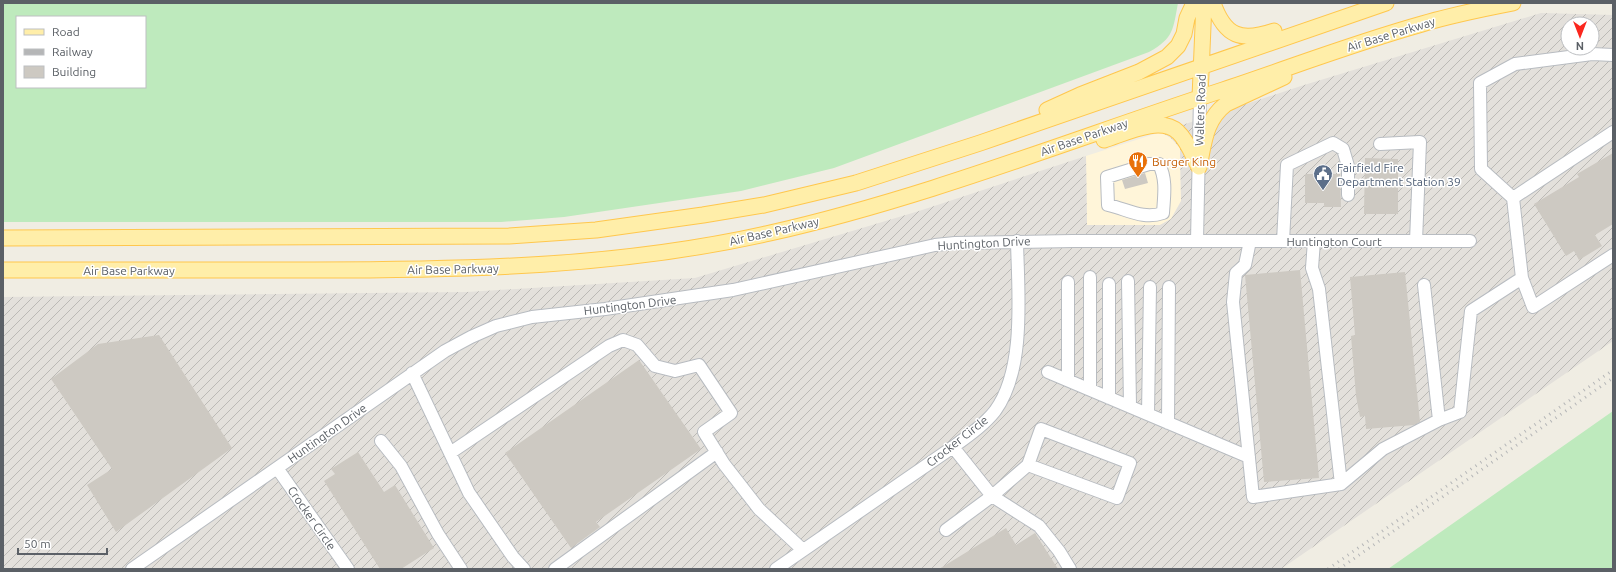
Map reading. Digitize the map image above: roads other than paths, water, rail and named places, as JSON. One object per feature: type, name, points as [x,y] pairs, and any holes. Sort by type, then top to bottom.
[{"type":"main road","points":[[980,142],[1080,95],[1139,72],[1167,57],[1178,46],[1184,34],[1187,18],[1194,3]]},
{"type":"main road","name":"Walters Road","points":[[1200,97],[1204,3]]},
{"type":"main road","points":[[1213,3],[1218,16],[1226,29],[1243,36],[1256,37],[1346,7],[1382,4]]},
{"type":"main road","name":"Air Base Parkway","points":[[3,270],[436,270],[511,268],[594,261],[660,253],[770,233],[865,209],[998,166],[1316,57],[1424,23],[1513,3]]},
{"type":"main road","points":[[3,238],[447,237],[552,234],[661,222],[764,204],[856,183],[1382,4]]},
{"type":"main road","points":[[1199,167],[1209,123],[1218,110],[1226,104],[1288,76],[1316,57]]},
{"type":"main road","points":[[998,166],[1076,150],[1153,124],[1161,124],[1170,126],[1179,132],[1199,167]]},
{"type":"street","points":[[1613,55],[1592,54],[1515,64],[1480,83],[1481,169],[1513,198],[1522,278],[1533,307],[1613,255]]},
{"type":"street","name":"Walters Road","points":[[1198,241],[1200,97]]},
{"type":"street","points":[[1513,198],[1613,132]]},
{"type":"street","points":[[1380,144],[1420,142],[1416,241]]},
{"type":"street","points":[[1283,241],[1287,165],[1333,143],[1343,149],[1348,166],[1348,195]]},
{"type":"street","points":[[1149,164],[1159,164],[1163,173],[1165,189],[1163,213],[1155,216],[1142,216],[1108,205],[1107,177],[1149,164]]},
{"type":"street","name":"Huntington Drive","points":[[132,569],[412,373],[445,351],[496,326],[532,317],[605,309],[733,290],[935,245],[1017,241],[1198,241]]},
{"type":"street","name":"Crocker Circle","points":[[776,569],[978,428],[995,411],[1006,390],[1014,369],[1017,344],[1017,241]]},
{"type":"street","name":"Huntington Court","points":[[1198,241],[1470,241]]},
{"type":"street","points":[[1250,241],[1245,265],[1236,273],[1233,302],[1253,497],[1341,484],[1383,449],[1439,420],[1460,412],[1470,311],[1522,278]]},
{"type":"street","points":[[1314,241],[1312,268],[1319,290],[1341,484]]},
{"type":"street","points":[[1090,277],[1090,390]]},
{"type":"street","points":[[1128,281],[1130,406]]},
{"type":"street","points":[[1068,282],[1068,380]]},
{"type":"street","points":[[1109,284],[1109,398]]},
{"type":"street","points":[[1424,284],[1439,420]]},
{"type":"street","points":[[1148,414],[1150,287]]},
{"type":"street","points":[[1168,422],[1169,287]]},
{"type":"street","points":[[450,453],[609,346],[623,340],[637,345],[655,366],[675,371],[699,365],[731,413],[704,432],[759,510],[803,550]]},
{"type":"street","points":[[1048,372],[1249,457]]},
{"type":"street","points":[[412,373],[469,493],[513,557],[524,569]]},
{"type":"street","points":[[946,530],[992,496],[1028,465],[1041,429],[1130,463],[1117,498],[1028,465]]},
{"type":"street","points":[[381,441],[401,466],[438,534],[461,569]]},
{"type":"street","points":[[953,446],[992,496],[1039,526],[1059,551],[1070,569]]},
{"type":"street","points":[[555,569],[717,452]]},
{"type":"street","name":"Crocker Circle","points":[[277,468],[348,569]]},
{"type":"railway","points":[[1328,569],[1613,370]]},
{"type":"railway","points":[[1339,569],[1613,378]]},
{"type":"place","name":"Burger King","points":[[1138,178]]},
{"type":"place","name":"Fairfield Fire Department Station 39","points":[[1323,191]]}]
